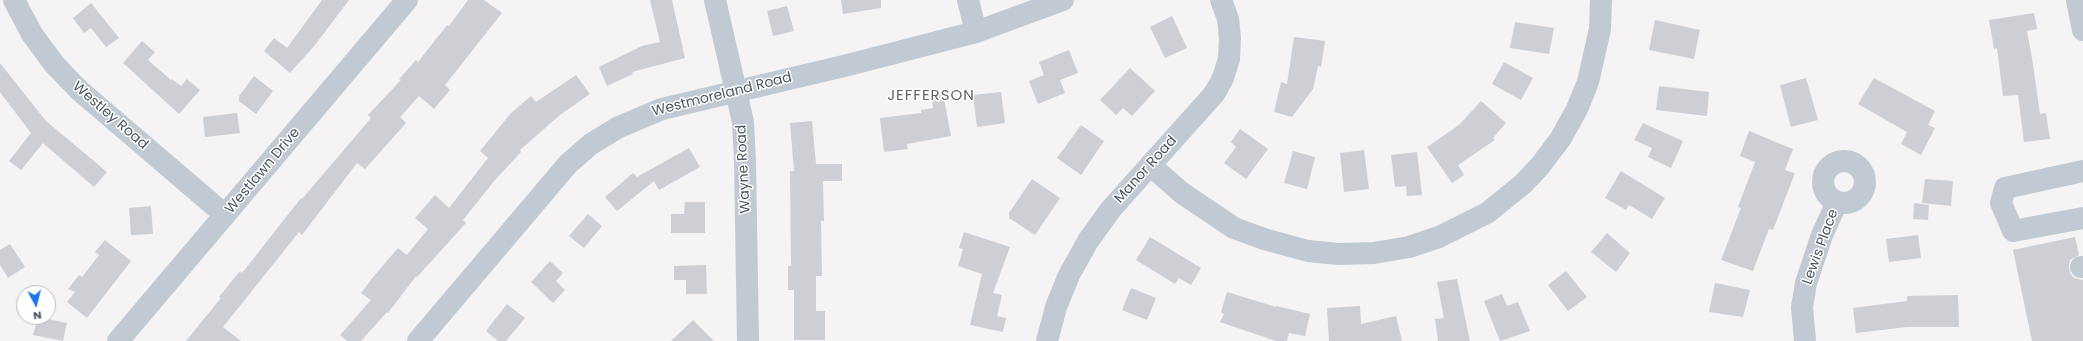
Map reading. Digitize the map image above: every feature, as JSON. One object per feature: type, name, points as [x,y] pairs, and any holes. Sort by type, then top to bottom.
[{"type":"street","name":"Westlawn Drive","points":[[118,341],[407,0]]},
{"type":"street","name":"Wayne Road","points":[[715,0],[742,122],[745,161],[748,341]]},
{"type":"street","points":[[968,0],[976,32]]},
{"type":"street","name":"Westmoreland Road","points":[[418,341],[568,164],[591,144],[619,127],[647,114],[976,32],[1063,0]]},
{"type":"street","name":"Manor Road","points":[[1047,341],[1056,307],[1069,275],[1088,241],[1111,209],[1214,94],[1223,78],[1229,59],[1230,38],[1228,19],[1221,0]]},
{"type":"street","points":[[1150,165],[1182,193],[1234,228],[1264,239],[1308,251],[1338,254],[1374,253],[1409,247],[1439,237],[1487,213],[1523,184],[1540,166],[1561,138],[1577,109],[1588,82],[1600,29],[1601,0]]},
{"type":"street","points":[[2077,0],[2083,30]]},
{"type":"street","name":"Westley Road","points":[[20,2],[32,34],[50,58],[79,90],[225,215]]},
{"type":"street","points":[[2083,171],[2005,188],[2001,203],[2012,231],[2083,218]]},
{"type":"street","name":"Lewis Place","points":[[1805,341],[1802,307],[1806,283],[1822,235],[1837,202]]},
{"type":"building","points":[[322,0],[349,0],[315,45],[290,73],[264,51],[274,38],[287,48]]},
{"type":"building","points":[[468,0],[484,0],[502,13],[445,85],[450,90],[434,109],[419,96],[400,117],[406,123],[365,169],[357,163],[302,235],[299,232],[223,327],[241,341],[186,341],[221,298],[219,297],[240,271],[242,273],[301,198],[302,199],[371,118],[368,115],[401,80],[399,79],[416,60],[418,62],[447,25],[449,26]]},
{"type":"building","points":[[650,0],[672,0],[685,58],[632,72],[633,74],[607,86],[599,67],[642,46],[660,42]]},
{"type":"building","points":[[841,0],[881,0],[881,8],[843,14]]},
{"type":"building","points":[[91,3],[119,38],[106,47],[91,28],[84,33],[73,18]]},
{"type":"building","points":[[787,6],[794,31],[773,36],[767,11]]},
{"type":"building","points":[[2034,13],[2037,29],[2027,31],[2040,114],[2046,113],[2050,139],[2024,142],[2018,95],[2003,96],[1997,48],[1994,49],[1989,20]]},
{"type":"building","points":[[1172,16],[1187,48],[1165,58],[1150,27]]},
{"type":"building","points":[[1655,20],[1700,30],[1694,59],[1649,50]]},
{"type":"building","points":[[1515,22],[1554,28],[1549,54],[1510,48]]},
{"type":"building","points":[[1294,37],[1325,41],[1321,67],[1318,66],[1313,89],[1292,117],[1274,112],[1281,82],[1287,84]]},
{"type":"building","points":[[142,41],[155,52],[148,60],[171,80],[172,79],[181,86],[187,79],[200,90],[179,114],[123,63]]},
{"type":"building","points":[[1069,50],[1078,73],[1060,80],[1065,93],[1038,104],[1029,81],[1044,75],[1039,62]]},
{"type":"building","points":[[1504,62],[1533,78],[1521,100],[1492,84]]},
{"type":"building","points":[[0,63],[46,121],[107,172],[94,187],[43,143],[21,170],[9,161],[31,133],[0,92]]},
{"type":"building","points":[[1130,68],[1155,91],[1132,116],[1123,108],[1116,115],[1100,100]]},
{"type":"building","points":[[576,75],[590,94],[560,115],[520,150],[521,152],[495,180],[463,220],[466,223],[417,277],[416,276],[388,313],[387,312],[361,341],[347,341],[340,335],[371,300],[361,293],[374,276],[398,248],[407,255],[428,229],[415,218],[435,195],[449,208],[488,158],[480,151],[511,113],[531,96],[536,102]]},
{"type":"building","points":[[254,76],[273,91],[256,114],[239,101],[239,96]]},
{"type":"building","points":[[1806,78],[1818,120],[1791,127],[1780,85]]},
{"type":"building","points":[[1874,78],[1935,111],[1928,125],[1935,128],[1921,155],[1901,144],[1907,132],[1858,104]]},
{"type":"building","points":[[1659,86],[1709,92],[1707,116],[1656,110]]},
{"type":"building","points":[[1001,92],[1005,123],[977,127],[973,95]]},
{"type":"building","points":[[943,93],[951,136],[907,144],[908,149],[884,152],[880,118],[921,113],[921,110],[933,108],[931,95]]},
{"type":"building","points":[[1481,101],[1506,123],[1493,138],[1495,140],[1458,165],[1464,175],[1452,183],[1427,147],[1459,125]]},
{"type":"building","points":[[237,113],[240,133],[205,137],[203,117]]},
{"type":"building","points":[[812,121],[816,164],[842,164],[842,181],[823,181],[824,221],[821,221],[822,276],[816,276],[816,311],[825,311],[825,340],[794,340],[794,290],[788,290],[788,266],[791,266],[790,171],[794,171],[790,123]]},
{"type":"building","points":[[1643,123],[1683,141],[1671,168],[1648,157],[1652,148],[1634,140]]},
{"type":"building","points":[[1081,125],[1104,141],[1081,175],[1057,158]]},
{"type":"building","points":[[1240,129],[1268,149],[1246,179],[1224,163],[1236,147],[1231,142]]},
{"type":"building","points":[[1749,131],[1793,149],[1785,170],[1795,173],[1773,230],[1769,229],[1753,271],[1721,260],[1741,208],[1738,207],[1755,162],[1740,156]]},
{"type":"building","points":[[689,148],[700,167],[659,190],[654,181],[617,211],[605,197],[633,173],[637,177]]},
{"type":"building","points":[[1364,150],[1369,189],[1344,192],[1340,153]]},
{"type":"building","points":[[1293,151],[1315,157],[1307,189],[1284,183]]},
{"type":"building","points":[[1417,152],[1422,195],[1407,196],[1406,186],[1395,187],[1391,155]]},
{"type":"building","points":[[1621,171],[1665,198],[1652,219],[1629,205],[1626,210],[1605,198]]},
{"type":"building","points":[[1032,179],[1060,198],[1035,235],[1009,218],[1009,213]]},
{"type":"building","points":[[1925,179],[1953,181],[1951,206],[1922,203]]},
{"type":"building","points":[[685,202],[705,202],[705,233],[671,233],[671,214],[684,214]]},
{"type":"building","points":[[1914,203],[1929,205],[1928,220],[1913,219]]},
{"type":"building","points":[[151,206],[153,234],[131,235],[129,208]]},
{"type":"building","points":[[588,214],[602,226],[584,248],[569,236]]},
{"type":"building","points":[[964,232],[1010,247],[993,293],[1002,295],[997,316],[1006,318],[1003,332],[970,325],[982,274],[958,266],[963,249],[959,248]]},
{"type":"building","points":[[1607,233],[1630,253],[1616,272],[1591,252]]},
{"type":"building","points":[[1918,235],[1921,258],[1889,262],[1886,239]]},
{"type":"building","points":[[1150,237],[1201,268],[1191,285],[1179,278],[1175,284],[1136,260]]},
{"type":"building","points":[[2075,237],[2079,255],[2070,260],[2069,267],[2070,273],[2074,278],[2083,280],[2083,341],[2032,341],[2013,250]]},
{"type":"building","points":[[105,240],[131,261],[87,318],[67,302],[75,292],[68,289],[79,275],[82,277],[99,255],[95,252]]},
{"type":"building","points":[[10,244],[25,267],[8,278],[0,265],[0,250]]},
{"type":"building","points":[[550,261],[563,273],[556,281],[565,290],[553,303],[531,282]]},
{"type":"building","points":[[706,265],[707,294],[686,294],[686,280],[674,280],[674,266]]},
{"type":"building","points":[[1566,271],[1587,297],[1568,311],[1548,285]]},
{"type":"building","points":[[1457,279],[1470,341],[1438,341],[1435,319],[1444,318],[1437,282]]},
{"type":"building","points":[[1715,283],[1750,290],[1743,317],[1709,312]]},
{"type":"building","points":[[1131,288],[1156,298],[1147,320],[1122,310]]},
{"type":"building","points":[[1227,292],[1276,307],[1310,314],[1305,336],[1289,333],[1287,341],[1276,341],[1220,322],[1224,314],[1221,312]]},
{"type":"building","points":[[1502,294],[1507,306],[1518,302],[1530,331],[1500,341],[1484,301]]},
{"type":"building","points":[[1958,295],[1959,327],[1907,327],[1856,333],[1853,308],[1907,301],[1907,296]]},
{"type":"building","points":[[507,304],[525,318],[506,341],[498,341],[486,331]]},
{"type":"building","points":[[1360,306],[1361,324],[1396,316],[1402,341],[1329,341],[1327,308]]},
{"type":"building","points":[[693,320],[714,341],[671,341]]},
{"type":"building","points":[[56,321],[67,323],[63,341],[33,335],[36,325],[56,325]]},
{"type":"district","name":"JEFFERSON","points":[[931,96]]}]
